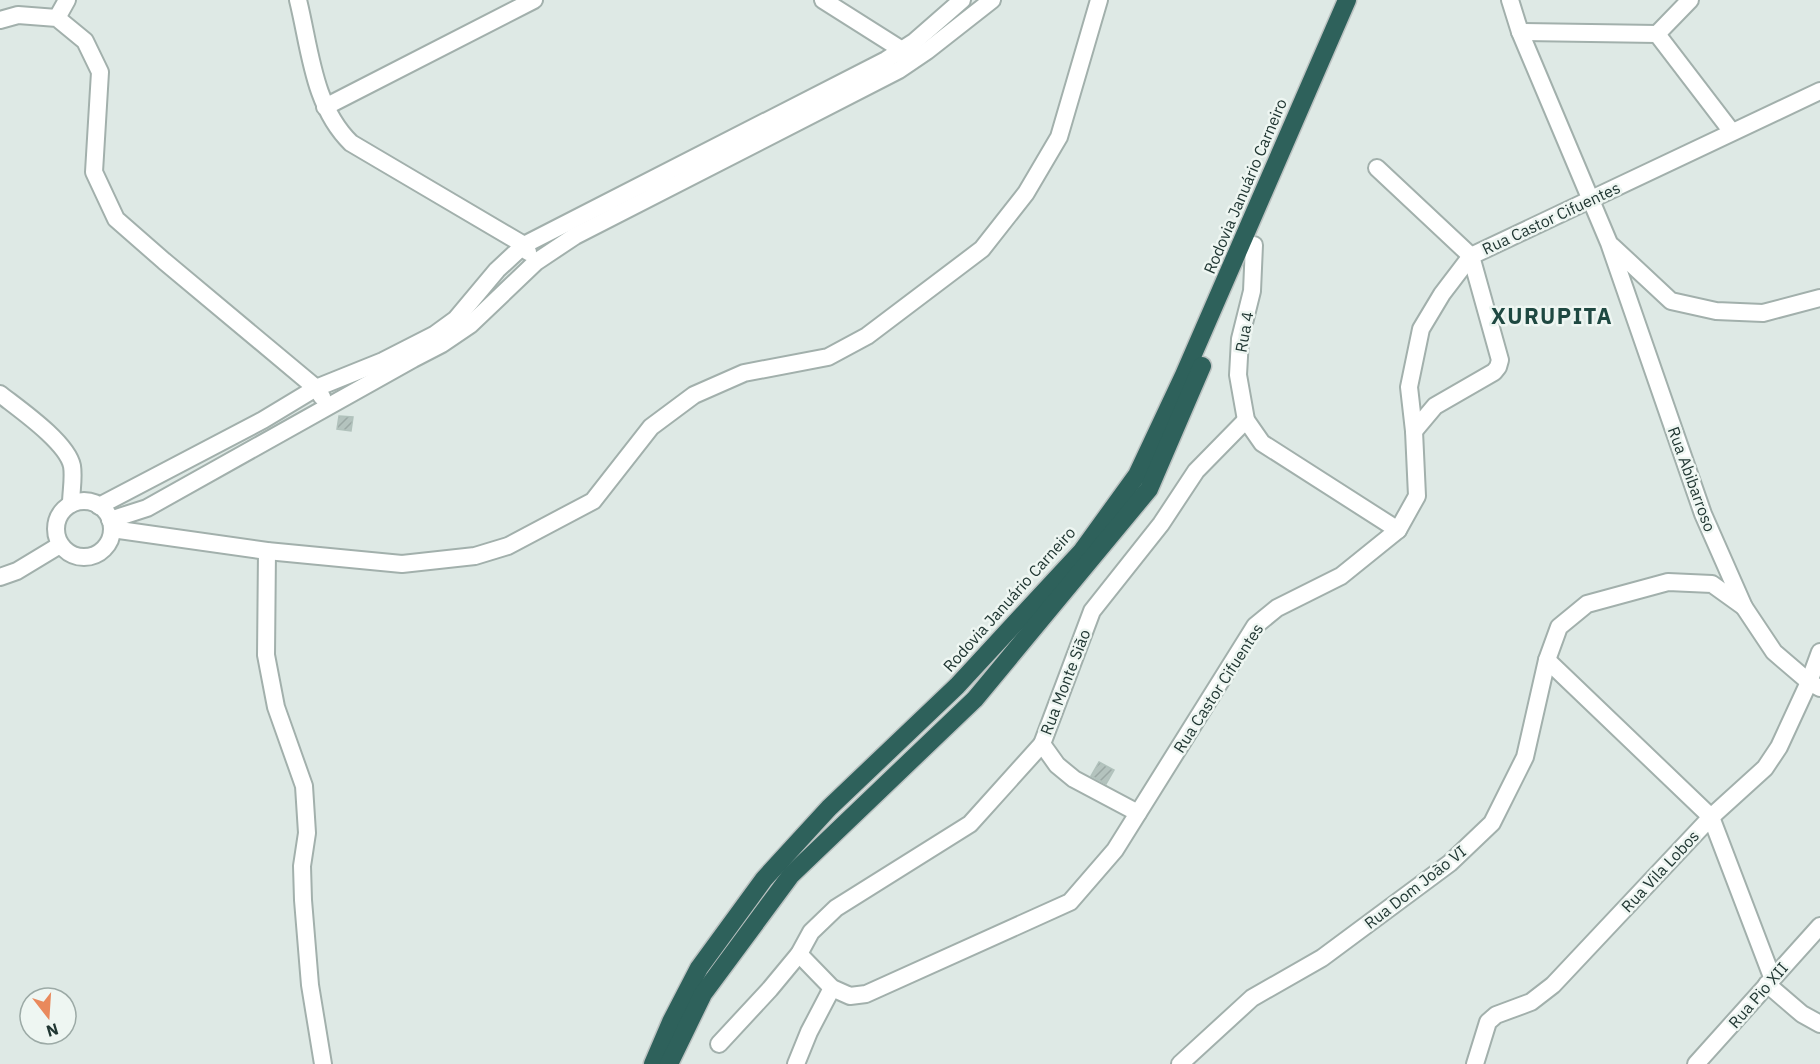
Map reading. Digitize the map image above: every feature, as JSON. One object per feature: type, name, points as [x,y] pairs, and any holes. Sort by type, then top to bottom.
[{"type":"highway","name":"Rodovia Januário Carneiro","points":[[653,1064],[671,1022],[699,968],[764,879],[829,808],[957,686],[1082,551],[1137,475],[1184,375],[1347,0]]},
{"type":"highway","name":"Rodovia Januário Carneiro","points":[[669,1064],[703,994],[791,875],[975,699],[1149,489],[1361,0]]},
{"type":"street","points":[[57,18],[67,0]]},
{"type":"street","points":[[298,0],[316,78],[325,107],[338,130],[351,142],[524,245],[536,262]]},
{"type":"street","points":[[325,107],[534,0]]},
{"type":"street","points":[[823,0],[904,57]]},
{"type":"street","points":[[111,525],[147,508],[442,344],[470,325],[536,262],[575,236],[799,122],[904,57],[914,42],[962,0]]},
{"type":"street","points":[[99,506],[263,420],[316,388],[383,361],[434,335],[456,320],[497,270],[524,245],[886,60],[927,51],[992,0]]},
{"type":"street","points":[[111,525],[267,551],[402,564],[475,556],[508,546],[593,501],[651,427],[694,395],[744,373],[828,357],[867,336],[982,249],[1026,193],[1059,137],[1100,0]]},
{"type":"street","name":"Rua Abibarroso","points":[[1510,0],[1520,32],[1609,243],[1703,514],[1744,607],[1774,652],[1814,685]]},
{"type":"street","points":[[1520,32],[1657,34],[1690,0]]},
{"type":"street","points":[[0,20],[18,15],[57,18],[84,41],[100,72],[94,172],[116,219],[316,388],[329,407]]},
{"type":"street","points":[[1657,34],[1732,132]]},
{"type":"street","name":"Rua Castor Cifuentes","points":[[832,988],[850,996],[866,994],[1070,902],[1115,850],[1254,626],[1277,608],[1341,576],[1398,530],[1417,496],[1409,387],[1421,328],[1442,294],[1471,256],[1820,91]]},
{"type":"street","points":[[1377,168],[1471,256],[1500,360],[1494,372],[1435,406],[1414,431]]},
{"type":"street","points":[[1609,243],[1671,301],[1716,311],[1763,314],[1820,298]]},
{"type":"street","name":"Rua 4","points":[[1246,420],[1238,375],[1240,339],[1252,291],[1254,245]]},
{"type":"street","points":[[0,393],[36,422],[67,452],[72,467],[71,504]]},
{"type":"street","points":[[1246,420],[1262,444],[1398,530]]},
{"type":"street","name":"Rua Monte Sião","points":[[719,1044],[800,954],[811,932],[836,908],[970,824],[1042,744],[1092,611],[1161,524],[1197,471],[1246,420]]},
{"type":"street","points":[[81,501],[99,506],[106,513],[111,525],[110,538],[106,546],[92,556],[74,556],[67,552],[56,537],[55,527],[63,510],[81,501]]},
{"type":"street","points":[[0,577],[17,571],[60,545]]},
{"type":"street","points":[[267,551],[266,655],[276,707],[304,786],[307,833],[302,866],[303,900],[310,985],[323,1064]]},
{"type":"street","name":"Rua Dom João VI","points":[[1180,1064],[1252,998],[1322,958],[1450,863],[1492,822],[1525,757],[1547,660],[1559,627],[1587,604],[1668,582],[1712,584],[1744,607]]},
{"type":"street","name":"Rua Vila Lobos","points":[[1475,1064],[1488,1022],[1496,1015],[1531,1002],[1553,985],[1711,817],[1765,768],[1814,685],[1820,652]]},
{"type":"street","points":[[1547,660],[1711,817],[1770,981],[1802,1014],[1820,1024]]},
{"type":"street","points":[[1042,744],[1057,765],[1074,779],[1138,813]]},
{"type":"street","name":"Rua Pio XII","points":[[1696,1064],[1820,926]]},
{"type":"street","points":[[796,1064],[809,1032],[832,988],[800,954]]},
{"type":"building","points":[[339,416],[353,417],[351,431],[337,429]]},
{"type":"building","points":[[1099,762],[1114,770],[1106,784],[1091,776]]},
{"type":"district","name":"XURUPITA","points":[[1552,316]]}]
